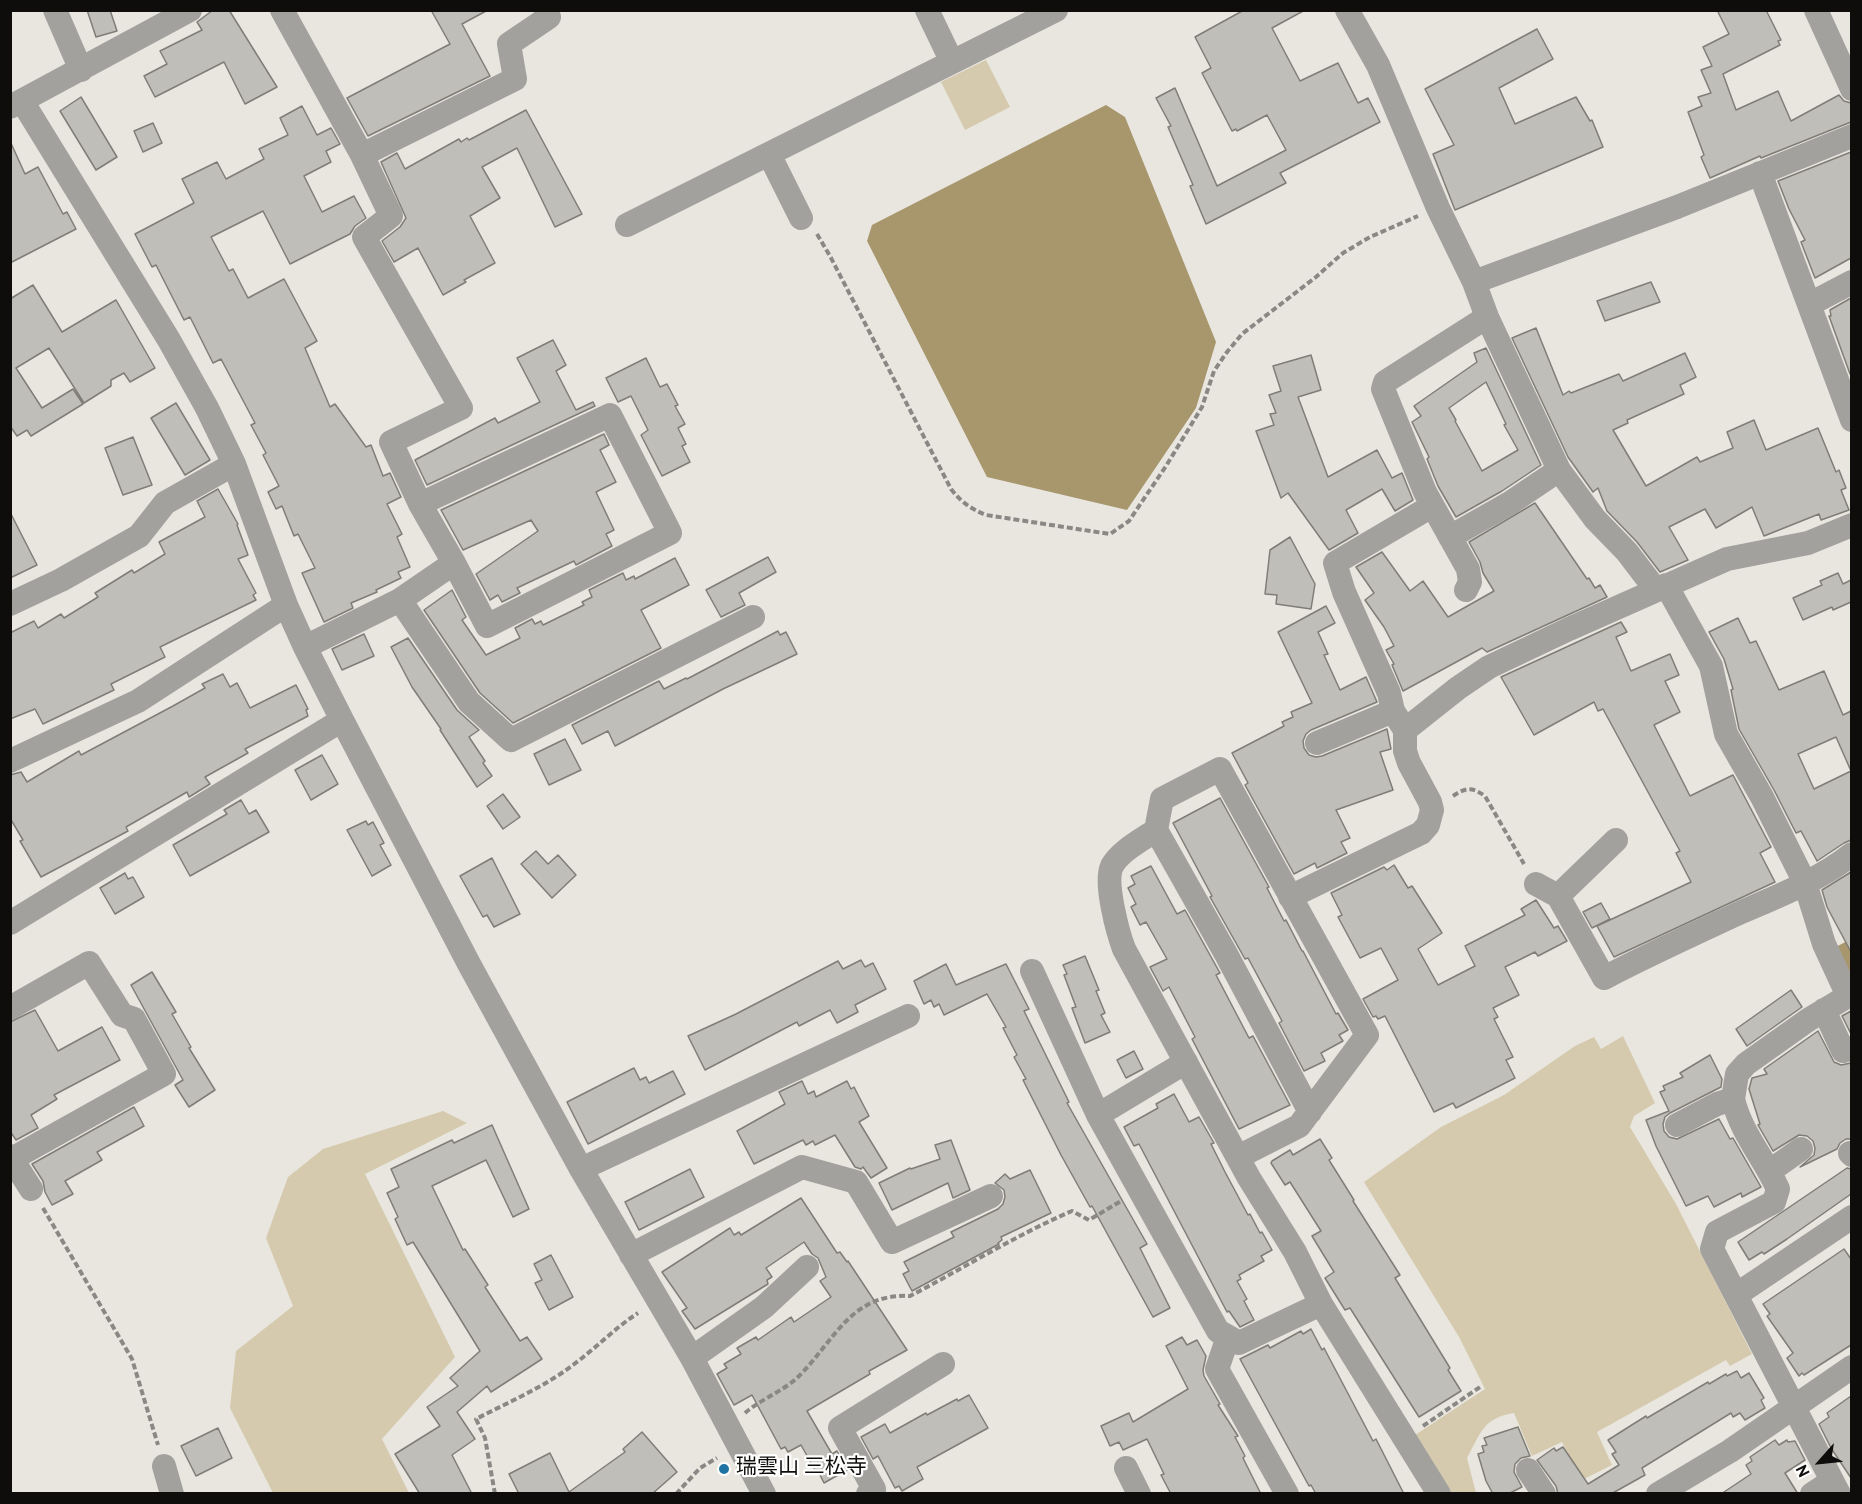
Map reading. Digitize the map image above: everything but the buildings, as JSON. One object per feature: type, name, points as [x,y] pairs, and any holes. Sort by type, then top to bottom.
[{"type":"street","points":[[56,10],[81,70]]},
{"type":"street","points":[[190,10],[16,104],[169,340],[207,408],[234,464],[286,605],[342,720],[469,964],[581,1169],[692,1358],[764,1494]]},
{"type":"street","points":[[282,10],[362,155],[391,216],[364,237],[461,408],[391,442],[420,504],[487,626],[670,533],[610,415],[420,504]]},
{"type":"street","points":[[362,155],[515,79],[509,44],[549,16],[546,10]]},
{"type":"street","points":[[927,10],[952,62]]},
{"type":"street","points":[[627,225],[1056,10]]},
{"type":"street","points":[[1347,10],[1378,64],[1438,208],[1559,470],[1595,519],[1661,588],[1711,666],[1726,735],[1762,797],[1805,883],[1824,945],[1848,996],[1746,1064],[1737,1074],[1733,1099],[1737,1117],[1774,1180],[1774,1202],[1717,1232],[1712,1249],[1837,1491]]},
{"type":"street","points":[[1816,10],[1851,89]]},
{"type":"street","points":[[1474,282],[1677,207],[1851,136]]},
{"type":"street","points":[[768,154],[801,218]]},
{"type":"street","points":[[1761,173],[1851,420]]},
{"type":"street","points":[[1810,304],[1851,282]]},
{"type":"street","points":[[1466,590],[1470,582],[1468,569],[1425,492],[1383,389],[1384,382],[1487,317]]},
{"type":"street","points":[[10,604],[61,580],[139,536],[165,503],[234,464]]},
{"type":"street","points":[[1450,537],[1559,470]]},
{"type":"street","points":[[1290,897],[1421,833],[1428,825],[1432,810],[1430,802],[1409,764],[1399,720],[1344,592],[1335,563],[1432,506]]},
{"type":"street","points":[[1317,743],[1399,720],[1458,688],[1489,668],[1727,559],[1808,543],[1851,525]]},
{"type":"street","points":[[305,647],[400,600],[454,563]]},
{"type":"street","points":[[400,600],[469,702],[511,740],[753,617]]},
{"type":"street","points":[[10,761],[138,701],[286,605]]},
{"type":"street","points":[[10,923],[342,720]]},
{"type":"street","points":[[1238,1156],[1299,1126],[1310,1113],[1367,1035],[1220,769],[1162,799],[1156,830],[1226,954],[1310,1113]]},
{"type":"street","points":[[1156,830],[1116,861],[1109,876],[1116,928],[1124,950],[1238,1156],[1295,1252],[1321,1304],[1439,1494]]},
{"type":"street","points":[[1558,896],[1616,840]]},
{"type":"street","points":[[1536,884],[1558,896],[1604,978],[1662,947],[1805,883],[1851,854]]},
{"type":"street","points":[[10,1008],[89,963],[122,1015],[134,1019],[164,1074],[11,1158],[31,1189]]},
{"type":"street","points":[[1032,971],[1098,1115],[1218,1331],[1239,1343],[1321,1304]]},
{"type":"street","points":[[1824,1010],[1844,1051],[1851,1048]]},
{"type":"street","points":[[581,1169],[908,1016]]},
{"type":"street","points":[[1098,1115],[1186,1062]]},
{"type":"street","points":[[1677,1125],[1717,1104],[1733,1099]]},
{"type":"street","points":[[1774,1180],[1801,1149]]},
{"type":"street","points":[[631,1255],[802,1167],[856,1182],[892,1242],[991,1196]]},
{"type":"street","points":[[1736,1294],[1851,1217]]},
{"type":"street","points":[[692,1358],[764,1307],[807,1267]]},
{"type":"street","points":[[1228,1337],[1217,1370],[1287,1494]]},
{"type":"street","points":[[868,1494],[874,1489],[840,1428],[943,1364]]},
{"type":"street","points":[[1658,1494],[1730,1451],[1851,1367]]},
{"type":"street","points":[[164,1466],[172,1494]]},
{"type":"street","points":[[1126,1468],[1139,1494]]},
{"type":"street","points":[[1528,1470],[1544,1494]]},
{"type":"path","points":[[801,218],[814,230],[830,256],[951,489],[960,501],[972,510],[986,515],[1110,534],[1129,521],[1160,475],[1202,407],[1214,371],[1242,334],[1316,277],[1343,253],[1370,237],[1438,208]]},
{"type":"path","points":[[1432,810],[1464,789],[1475,789],[1485,796],[1536,884]]},
{"type":"path","points":[[31,1189],[132,1359],[164,1466]]},
{"type":"path","points":[[676,1494],[734,1436],[757,1402],[797,1378],[858,1309],[884,1298],[910,1296],[1040,1225],[1072,1211],[1089,1220],[1140,1190]]},
{"type":"path","points":[[495,1494],[485,1438],[476,1419],[526,1394],[573,1365],[624,1322],[659,1300]]},
{"type":"path","points":[[1404,1438],[1480,1387]]},
{"type":"shaded area","points":[[986,60],[1010,107],[965,130],[941,82]]},
{"type":"shaded area","points":[[1106,105],[1125,117],[1216,342],[1196,408],[1127,510],[987,477],[867,241],[872,225]]},
{"type":"shaded area","points":[[1851,939],[1851,990],[1832,949]]},
{"type":"shaded area","points":[[1623,1036],[1655,1103],[1634,1116],[1630,1127],[1676,1204],[1752,1354],[1730,1366],[1726,1360],[1597,1432],[1612,1465],[1582,1480],[1562,1442],[1532,1456],[1514,1413],[1504,1415],[1484,1428],[1467,1458],[1476,1493],[1452,1493],[1415,1435],[1485,1389],[1459,1337],[1364,1182],[1441,1127],[1504,1095],[1575,1046],[1594,1037],[1601,1049]]},
{"type":"shaded area","points":[[443,1111],[467,1123],[365,1174],[455,1357],[382,1439],[409,1493],[273,1493],[230,1408],[236,1351],[293,1306],[266,1238],[288,1177],[323,1149]]},
{"type":"place","name":"瑞雲山 三松寺","points":[[724,1469]]}]
